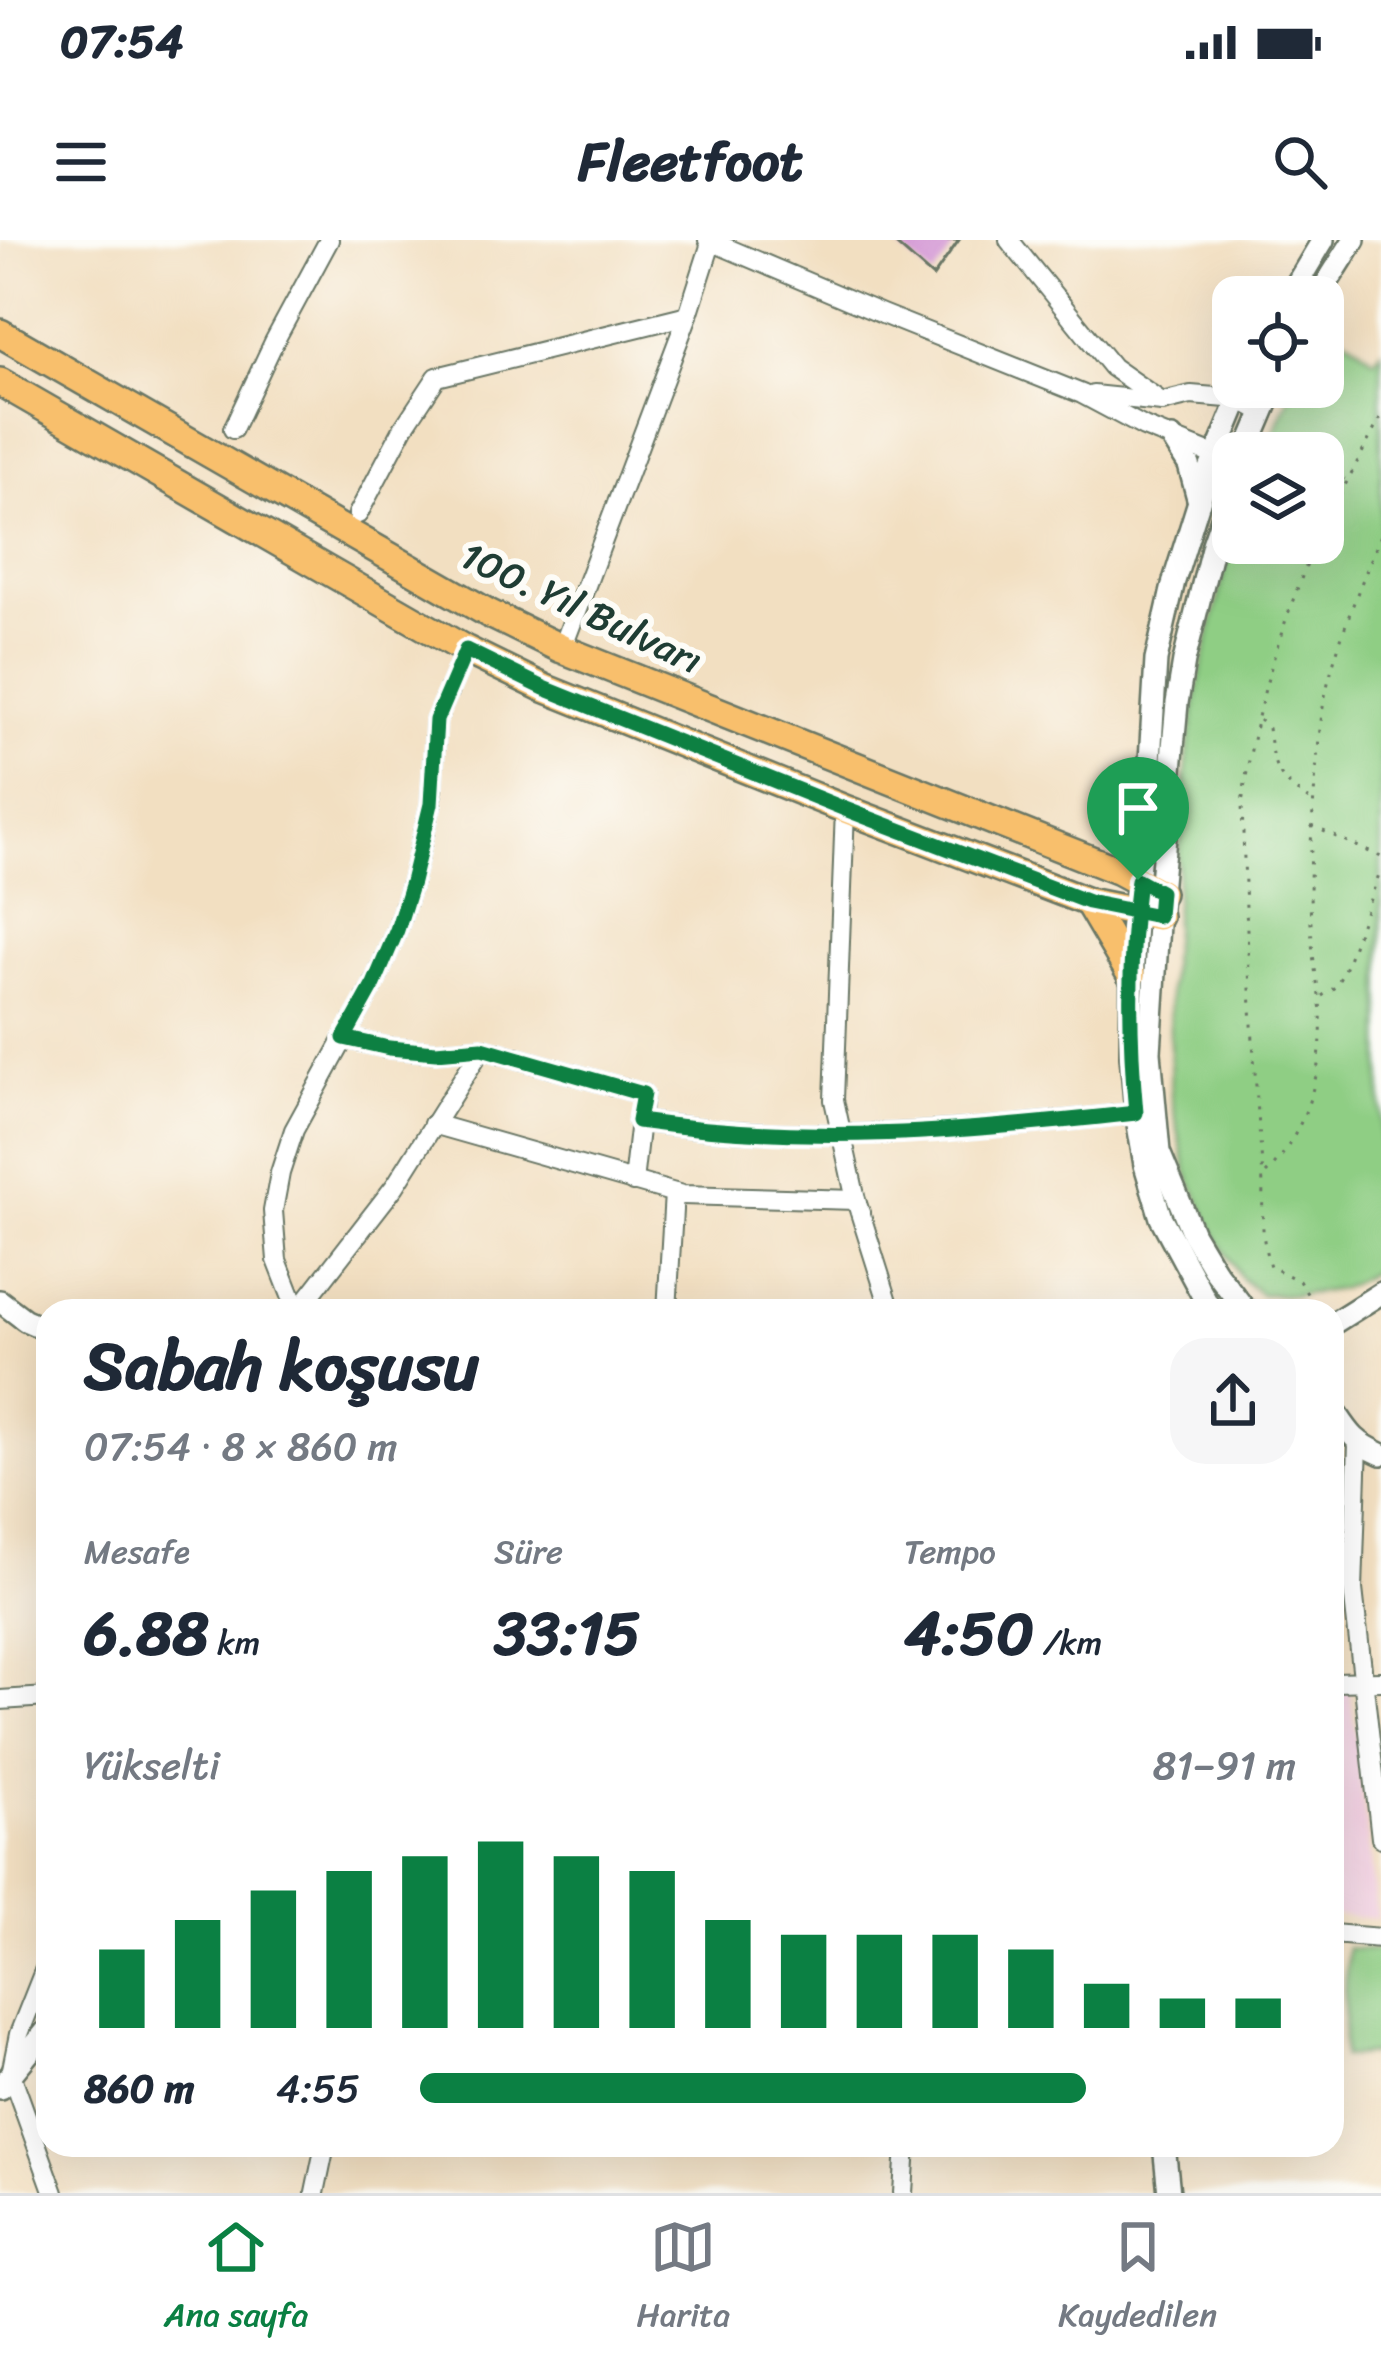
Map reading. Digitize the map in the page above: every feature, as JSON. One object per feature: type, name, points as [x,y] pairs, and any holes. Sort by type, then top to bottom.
[{"type":"main road","name":"100. Yıl Bulvarı","points":[[0,333],[488,613],[1147,900]]},
{"type":"main road","points":[[0,382],[466,650],[544,688],[1088,902],[1147,900]]},
{"type":"main road","points":[[1088,902],[1131,975]]},
{"type":"street","points":[[233,429],[329,240]]},
{"type":"street","points":[[562,649],[688,315],[710,240],[1082,394],[1144,427],[1212,454]]},
{"type":"street","points":[[1009,240],[1112,367],[1162,402]]},
{"type":"street","points":[[1302,276],[1323,240]]},
{"type":"street","points":[[1331,276],[1354,240]]},
{"type":"street","points":[[358,514],[404,427],[437,377],[688,315]]},
{"type":"street","points":[[1082,394],[1162,402],[1212,394]]},
{"type":"street","points":[[1259,408],[1263,412]]},
{"type":"street","points":[[1255,432],[1265,408]]},
{"type":"street","points":[[1172,438],[1189,465],[1199,502]]},
{"type":"street","points":[[1212,480],[1199,502],[1174,580],[1156,659],[1147,900],[1150,1052],[1159,1152],[1193,1234],[1237,1299]]},
{"type":"street","points":[[1205,1299],[1161,1218],[1145,1166],[1131,1056],[1131,975],[1184,661],[1212,548]]},
{"type":"street","points":[[292,1299],[277,1260],[274,1211],[280,1173],[294,1130],[374,984],[397,930],[431,804],[436,720],[466,650]]},
{"type":"street","points":[[845,809],[834,1100],[856,1200],[887,1299]]},
{"type":"street","points":[[344,1038],[436,1052],[482,1048],[643,1094],[633,1182]]},
{"type":"street","points":[[306,1299],[395,1186],[482,1048]]},
{"type":"street","points":[[638,1121],[706,1131],[840,1136],[974,1131],[1136,1113]]},
{"type":"street","points":[[433,1124],[674,1193],[856,1200]]},
{"type":"street","points":[[668,1299],[674,1193]]},
{"type":"street","points":[[1344,1316],[1381,1293]]},
{"type":"street","points":[[0,1301],[36,1325]]},
{"type":"street","points":[[1344,1427],[1381,1454]]},
{"type":"street","points":[[1344,1466],[1353,1589],[1372,1681],[1381,1838]]},
{"type":"street","points":[[0,1700],[36,1698]]},
{"type":"street","points":[[1344,1935],[1381,1938]]},
{"type":"street","points":[[36,1989],[9,2040],[6,2081],[36,2151]]},
{"type":"street","points":[[6,2081],[36,2044]]},
{"type":"street","points":[[39,2157],[54,2193]]},
{"type":"street","points":[[315,2193],[322,2157]]},
{"type":"street","points":[[903,2193],[905,2157]]},
{"type":"street","points":[[1165,2157],[1169,2193]]},
{"type":"path","points":[[1344,485],[1381,417]]},
{"type":"path","points":[[1263,1177],[1284,1156],[1316,1076],[1321,1045],[1309,878],[1327,686],[1381,535]]},
{"type":"path","points":[[1308,564],[1280,637],[1248,761],[1242,804],[1253,1066],[1263,1177],[1262,1245],[1270,1266],[1299,1281],[1310,1299]]},
{"type":"path","points":[[1258,720],[1268,728],[1274,766],[1281,778],[1314,803]]},
{"type":"path","points":[[1312,826],[1381,857]]},
{"type":"path","points":[[1319,998],[1335,987],[1343,973],[1381,869]]},
{"type":"shaded area","points":[[1344,1688],[1350,1688],[1377,1919],[1344,1916]]},
{"type":"green space","points":[[1344,336],[1374,359],[1381,351],[1381,1268],[1341,1289],[1295,1295],[1260,1294],[1241,1278],[1187,1173],[1171,1096],[1169,988],[1188,749],[1227,564],[1344,564],[1344,432],[1274,432],[1285,408],[1344,408]]},
{"type":"green space","points":[[1347,1948],[1381,1951],[1381,2053],[1344,2057]]},
{"type":"building","points":[[891,240],[959,240],[933,277]]},
{"type":"route","points":[[1138,880],[1134,911],[1132,927],[1131,975],[1136,1113],[974,1131],[840,1136],[706,1131],[638,1121],[643,1094],[482,1048],[436,1052],[344,1038],[397,930],[425,837],[436,720],[466,650],[544,688],[845,809],[1088,902],[1134,911],[1158,916],[1160,892],[1138,880]]}]
